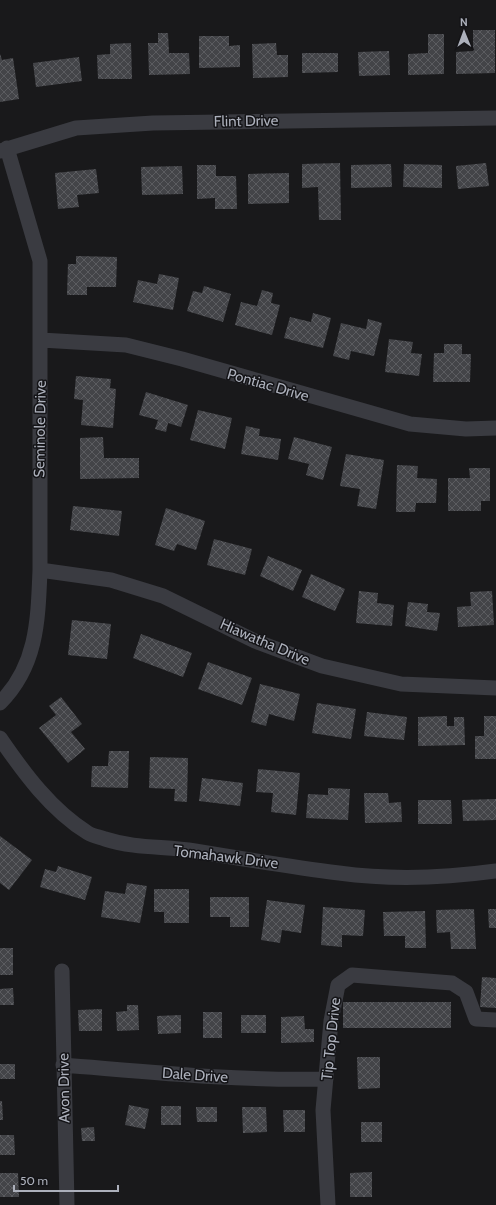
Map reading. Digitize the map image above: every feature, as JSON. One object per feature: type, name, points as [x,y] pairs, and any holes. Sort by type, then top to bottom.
[{"type":"street","name":"Flint Drive","points":[[4,149],[76,128],[346,119],[496,118]]},
{"type":"street","name":"Seminole Drive","points":[[0,703],[14,689],[31,655],[39,601],[40,570],[40,261],[4,149]]},
{"type":"street","name":"Pontiac Drive","points":[[41,340],[126,346],[182,359],[410,424],[466,430],[496,428]]},
{"type":"street","name":"Hiawatha Drive","points":[[40,570],[111,580],[164,596],[255,640],[322,666],[402,684],[496,688]]},
{"type":"street","name":"Tomahawk Drive","points":[[0,738],[43,795],[89,834],[111,841],[150,848],[194,851],[237,859],[340,874],[409,878],[496,871]]},
{"type":"street","name":"Avon Drive","points":[[62,971],[67,1205]]},
{"type":"street","name":"Tip Top Drive","points":[[328,1205],[323,1110],[331,1021],[338,985],[352,975],[452,983],[466,992],[476,1019],[496,1020]]},
{"type":"street","name":"Dale Drive","points":[[64,1065],[198,1076],[275,1080],[326,1079]]},
{"type":"building","points":[[473,30],[495,30],[495,73],[456,74],[456,52],[473,51]]},
{"type":"building","points":[[158,33],[168,33],[169,53],[189,53],[190,74],[149,75],[148,43],[158,43]]},
{"type":"building","points":[[428,34],[444,34],[444,74],[408,75],[408,54],[428,53]]},
{"type":"building","points":[[199,36],[229,36],[229,46],[240,45],[240,67],[199,68]]},
{"type":"building","points":[[131,43],[132,79],[98,79],[97,55],[110,54],[110,44]]},
{"type":"building","points":[[276,43],[277,55],[288,55],[288,77],[253,78],[252,44]]},
{"type":"building","points":[[389,51],[390,75],[359,76],[358,52]]},
{"type":"building","points":[[302,53],[338,53],[338,72],[302,73]]},
{"type":"building","points":[[0,54],[2,60],[13,58],[19,99],[0,102]]},
{"type":"building","points":[[79,57],[82,81],[36,87],[33,63]]},
{"type":"building","points":[[340,163],[341,220],[319,220],[318,187],[302,188],[302,164]]},
{"type":"building","points":[[486,163],[489,186],[458,189],[456,166]]},
{"type":"building","points":[[391,164],[392,187],[351,188],[351,165]]},
{"type":"building","points":[[404,164],[442,165],[442,188],[403,187]]},
{"type":"building","points":[[197,165],[216,165],[216,176],[236,176],[237,209],[215,209],[215,198],[197,199]]},
{"type":"building","points":[[182,166],[183,194],[142,195],[141,167]]},
{"type":"building","points":[[96,169],[99,193],[77,195],[79,207],[58,209],[55,173]]},
{"type":"building","points":[[289,173],[289,203],[248,204],[248,174]]},
{"type":"building","points":[[76,256],[117,257],[116,287],[87,287],[87,295],[67,295],[68,264],[76,264]]},
{"type":"building","points":[[159,274],[179,278],[173,310],[133,302],[138,280],[157,284]]},
{"type":"building","points":[[204,286],[231,294],[223,322],[187,311],[193,291],[202,293]]},
{"type":"building","points":[[262,290],[273,293],[271,303],[280,305],[272,335],[235,325],[241,302],[257,306]]},
{"type":"building","points":[[313,313],[331,318],[323,348],[284,338],[290,317],[311,322]]},
{"type":"building","points":[[368,319],[382,323],[374,356],[351,351],[349,360],[333,356],[341,323],[366,329]]},
{"type":"building","points":[[389,339],[413,342],[411,353],[422,354],[419,376],[385,372]]},
{"type":"building","points":[[444,344],[462,344],[462,354],[471,354],[470,382],[433,382],[434,353],[444,353]]},
{"type":"building","points":[[76,376],[111,379],[110,388],[116,389],[113,428],[81,425],[83,400],[74,399]]},
{"type":"building","points":[[146,392],[188,405],[181,427],[168,423],[166,432],[155,429],[158,420],[139,415]]},
{"type":"building","points":[[198,410],[232,418],[225,449],[190,440]]},
{"type":"building","points":[[246,426],[260,429],[259,436],[281,439],[278,460],[241,454]]},
{"type":"building","points":[[103,437],[104,458],[139,458],[139,478],[80,479],[80,438]]},
{"type":"building","points":[[294,437],[332,447],[323,480],[306,475],[309,464],[288,459]]},
{"type":"building","points":[[346,454],[384,460],[376,509],[357,506],[360,489],[340,486]]},
{"type":"building","points":[[397,465],[418,466],[417,478],[437,479],[436,503],[416,503],[415,512],[396,512]]},
{"type":"building","points":[[469,468],[490,468],[490,501],[481,501],[481,511],[448,511],[448,478],[470,478]]},
{"type":"building","points":[[73,506],[122,511],[119,536],[70,530]]},
{"type":"building","points":[[166,508],[205,521],[196,550],[177,544],[174,551],[155,545]]},
{"type":"building","points":[[214,539],[252,549],[245,575],[207,565]]},
{"type":"building","points":[[268,556],[302,570],[293,591],[260,576]]},
{"type":"building","points":[[311,574],[345,589],[335,611],[302,597]]},
{"type":"building","points":[[359,591],[378,593],[377,603],[394,605],[392,626],[356,623]]},
{"type":"building","points":[[492,591],[494,625],[458,627],[457,607],[471,606],[470,592]]},
{"type":"building","points":[[408,602],[428,604],[427,612],[440,613],[437,631],[405,626]]},
{"type":"building","points":[[72,620],[111,624],[107,659],[68,655]]},
{"type":"building","points":[[141,634],[192,653],[183,677],[133,658]]},
{"type":"building","points":[[208,662],[252,678],[242,705],[198,689]]},
{"type":"building","points":[[260,684],[300,694],[294,721],[269,714],[266,726],[251,722]]},
{"type":"building","points":[[61,697],[82,724],[71,732],[85,749],[68,763],[39,728],[56,715],[49,706]]},
{"type":"building","points":[[317,703],[356,709],[351,739],[312,733]]},
{"type":"building","points":[[367,712],[407,717],[404,740],[364,736]]},
{"type":"building","points":[[447,716],[447,726],[454,726],[454,717],[464,717],[465,745],[418,746],[418,717]]},
{"type":"building","points":[[484,716],[496,716],[496,759],[475,759],[475,736],[484,736]]},
{"type":"building","points":[[109,751],[129,751],[128,788],[91,787],[92,766],[108,766]]},
{"type":"building","points":[[150,757],[188,758],[187,802],[174,801],[175,789],[149,788]]},
{"type":"building","points":[[258,769],[300,773],[296,815],[271,812],[273,793],[256,792]]},
{"type":"building","points":[[202,778],[243,783],[240,806],[199,801]]},
{"type":"building","points":[[328,788],[350,789],[348,820],[306,818],[308,794],[328,795]]},
{"type":"building","points":[[364,793],[388,793],[389,803],[401,802],[402,822],[365,823]]},
{"type":"building","points":[[496,799],[496,820],[463,821],[462,800]]},
{"type":"building","points":[[418,800],[451,800],[452,824],[418,824]]},
{"type":"building","points":[[0,836],[32,860],[9,890],[0,883]]},
{"type":"building","points":[[58,866],[92,877],[85,900],[40,887],[45,869],[56,872]]},
{"type":"building","points":[[127,883],[147,886],[140,923],[101,917],[105,891],[125,894]]},
{"type":"building","points":[[154,889],[189,889],[189,923],[164,923],[164,912],[154,912]]},
{"type":"building","points":[[210,897],[249,897],[249,927],[230,927],[230,917],[210,917]]},
{"type":"building","points":[[267,900],[305,905],[301,933],[282,930],[280,943],[261,940]]},
{"type":"building","points":[[323,907],[365,910],[363,936],[342,935],[342,947],[321,945]]},
{"type":"building","points":[[474,909],[476,949],[451,949],[450,932],[437,933],[436,910]]},
{"type":"building","points":[[488,909],[496,909],[496,928],[489,928]]},
{"type":"building","points":[[425,911],[426,948],[405,948],[405,936],[384,936],[383,912]]},
{"type":"building","points":[[0,948],[13,948],[13,975],[0,975]]},
{"type":"building","points":[[482,977],[496,978],[496,1008],[480,1007]]},
{"type":"building","points":[[13,988],[14,1005],[0,1005],[0,989]]},
{"type":"building","points":[[343,1002],[451,1002],[451,1028],[343,1028]]},
{"type":"building","points":[[127,1005],[138,1005],[139,1030],[117,1031],[116,1012],[127,1011]]},
{"type":"building","points":[[102,1009],[102,1031],[79,1031],[78,1010]]},
{"type":"building","points":[[203,1012],[222,1012],[222,1038],[203,1038]]},
{"type":"building","points":[[181,1015],[181,1033],[158,1034],[157,1016]]},
{"type":"building","points":[[241,1015],[266,1015],[266,1033],[241,1033]]},
{"type":"building","points":[[304,1016],[305,1029],[314,1029],[314,1042],[281,1043],[281,1017]]},
{"type":"building","points":[[357,1057],[380,1057],[380,1088],[358,1089]]},
{"type":"building","points":[[0,1064],[15,1064],[15,1079],[0,1079]]},
{"type":"building","points":[[0,1101],[2,1101],[3,1120],[0,1120]]},
{"type":"building","points":[[129,1105],[149,1109],[145,1129],[125,1125]]},
{"type":"building","points":[[161,1106],[181,1106],[181,1125],[161,1125]]},
{"type":"building","points":[[196,1107],[217,1107],[217,1122],[197,1122]]},
{"type":"building","points":[[242,1107],[266,1107],[267,1132],[243,1133]]},
{"type":"building","points":[[283,1110],[305,1110],[305,1132],[284,1132]]},
{"type":"building","points":[[361,1122],[382,1122],[382,1142],[361,1142]]},
{"type":"building","points":[[94,1127],[95,1141],[82,1141],[81,1128]]},
{"type":"building","points":[[0,1135],[14,1135],[15,1155],[0,1155]]},
{"type":"building","points":[[372,1172],[372,1197],[350,1197],[350,1173]]},
{"type":"building","points":[[0,1173],[18,1173],[19,1197],[0,1197]]}]
